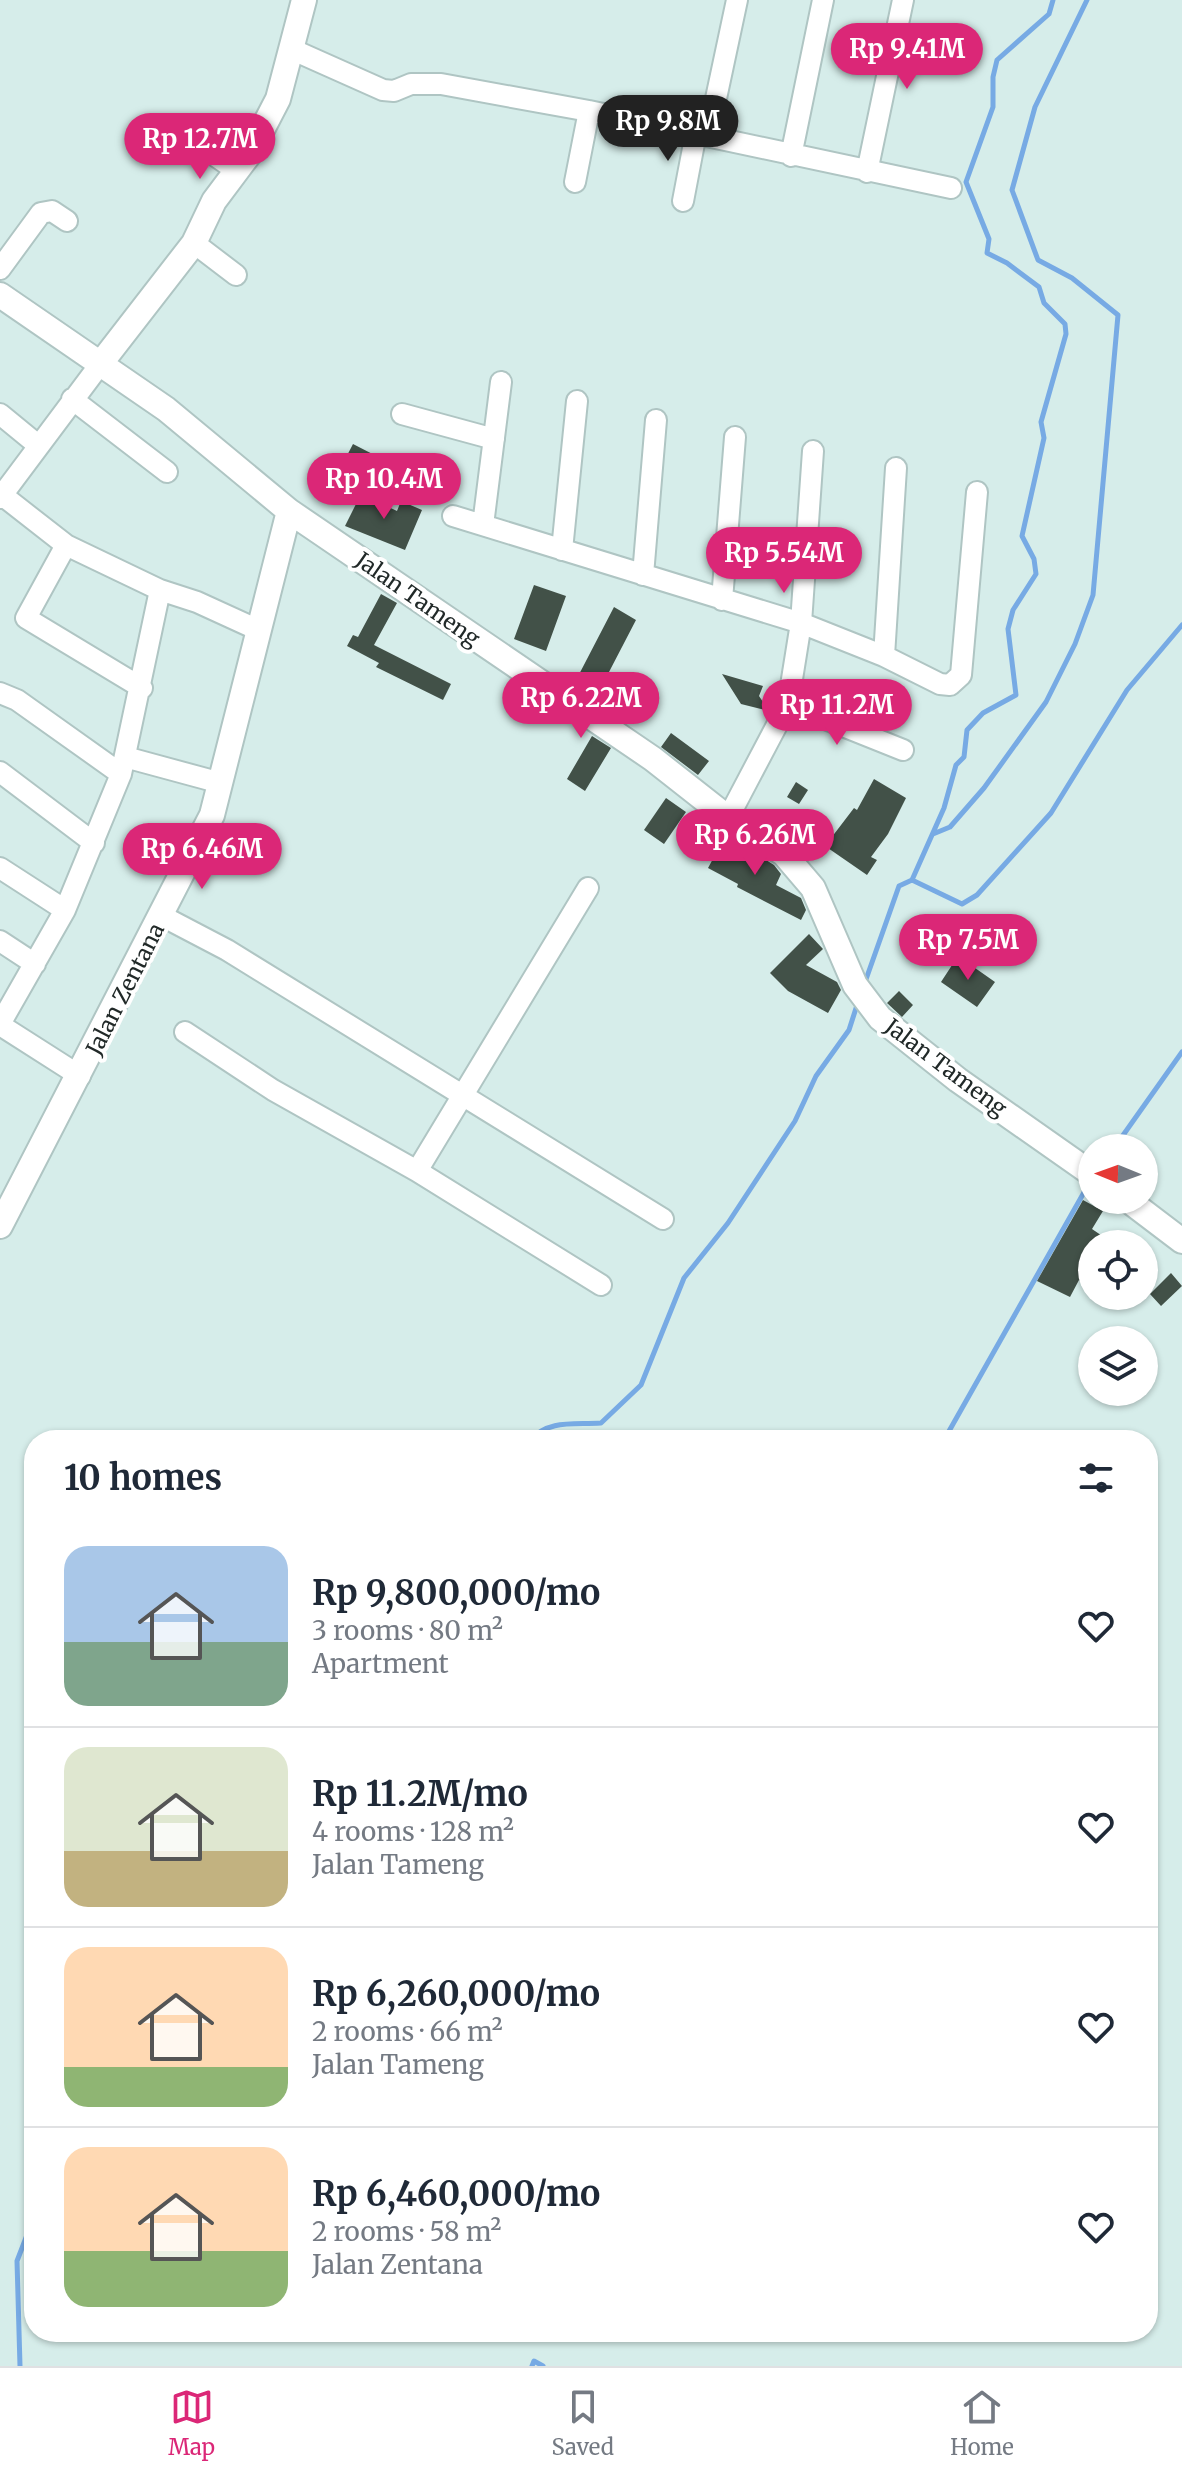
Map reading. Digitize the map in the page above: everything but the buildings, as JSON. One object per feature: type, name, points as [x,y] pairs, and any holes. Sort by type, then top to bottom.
[{"type":"street","points":[[256,629],[197,602],[160,590],[66,545],[4,487],[39,446],[194,243],[214,201],[237,171],[278,99],[304,0]]},
{"type":"street","points":[[683,201],[737,0]]},
{"type":"street","points":[[791,156],[823,0]]},
{"type":"street","points":[[867,172],[903,0]]},
{"type":"street","points":[[291,49],[383,90],[430,83],[589,111],[951,188]]},
{"type":"street","points":[[575,182],[589,111]]},
{"type":"street","points":[[191,139],[237,171]]},
{"type":"street","points":[[0,269],[41,213],[52,211],[67,221]]},
{"type":"street","points":[[194,243],[236,275]]},
{"type":"street","name":"Jalan Tameng","points":[[0,295],[166,409],[289,511],[653,759],[728,818],[784,854],[803,872],[813,888],[861,994],[958,1080],[1078,1164]]},
{"type":"street","points":[[483,525],[501,382]]},
{"type":"street","points":[[72,399],[167,472]]},
{"type":"street","points":[[562,550],[577,401]]},
{"type":"street","points":[[0,414],[39,446]]},
{"type":"street","points":[[402,414],[494,439]]},
{"type":"street","points":[[643,575],[656,420]]},
{"type":"street","points":[[722,600],[735,437]]},
{"type":"street","points":[[728,818],[788,704],[801,623],[813,451]]},
{"type":"street","points":[[884,656],[896,468]]},
{"type":"street","points":[[453,516],[801,623],[884,656],[940,684],[958,681],[977,492]]},
{"type":"street","name":"Jalan Zentana","points":[[0,1226],[212,815],[256,629],[289,511]]},
{"type":"street","points":[[66,545],[26,618],[142,688]]},
{"type":"street","points":[[80,1076],[0,1024],[65,910],[123,766],[142,688],[160,590]]},
{"type":"street","points":[[0,693],[17,700],[123,766],[221,783]]},
{"type":"street","points":[[788,704],[903,750]]},
{"type":"street","points":[[0,772],[94,843]]},
{"type":"street","points":[[0,868],[65,910]]},
{"type":"street","points":[[417,1171],[588,888]]},
{"type":"street","points":[[162,916],[227,950],[663,1219]]},
{"type":"street","points":[[0,941],[35,964]]},
{"type":"street","points":[[185,1032],[273,1090],[417,1171],[601,1285]]},
{"type":"street","points":[[1146,1214],[1182,1241]]},
{"type":"waterway","points":[[912,880],[944,808],[956,765],[964,757],[967,730],[983,713],[1016,695],[1008,629],[1013,610],[1036,574],[1034,559],[1022,536],[1044,438],[1041,422],[1066,334],[1065,324],[1044,303],[1039,287],[1007,263],[987,253],[989,239],[966,182],[993,107],[993,77],[997,60],[1049,14],[1053,0]]},
{"type":"waterway","points":[[933,834],[950,827],[984,788],[1046,702],[1075,644],[1093,595],[1118,315],[1072,278],[1038,260],[1012,190],[1035,107],[1087,0]]},
{"type":"waterway","points":[[864,985],[899,886],[912,880],[962,904],[977,895],[1051,813],[1127,690],[1182,625]]},
{"type":"waterway","points":[[544,1430],[554,1426],[601,1423],[641,1385],[684,1278],[728,1223],[795,1121],[816,1076],[849,1030],[858,1002]]},
{"type":"waterway","points":[[1124,1134],[1182,1052]]},
{"type":"waterway","points":[[950,1430],[1078,1203]]},
{"type":"waterway","points":[[20,2366],[17,2261],[24,2243]]},
{"type":"waterway","points":[[532,2366],[534,2361],[543,2366]]}]
